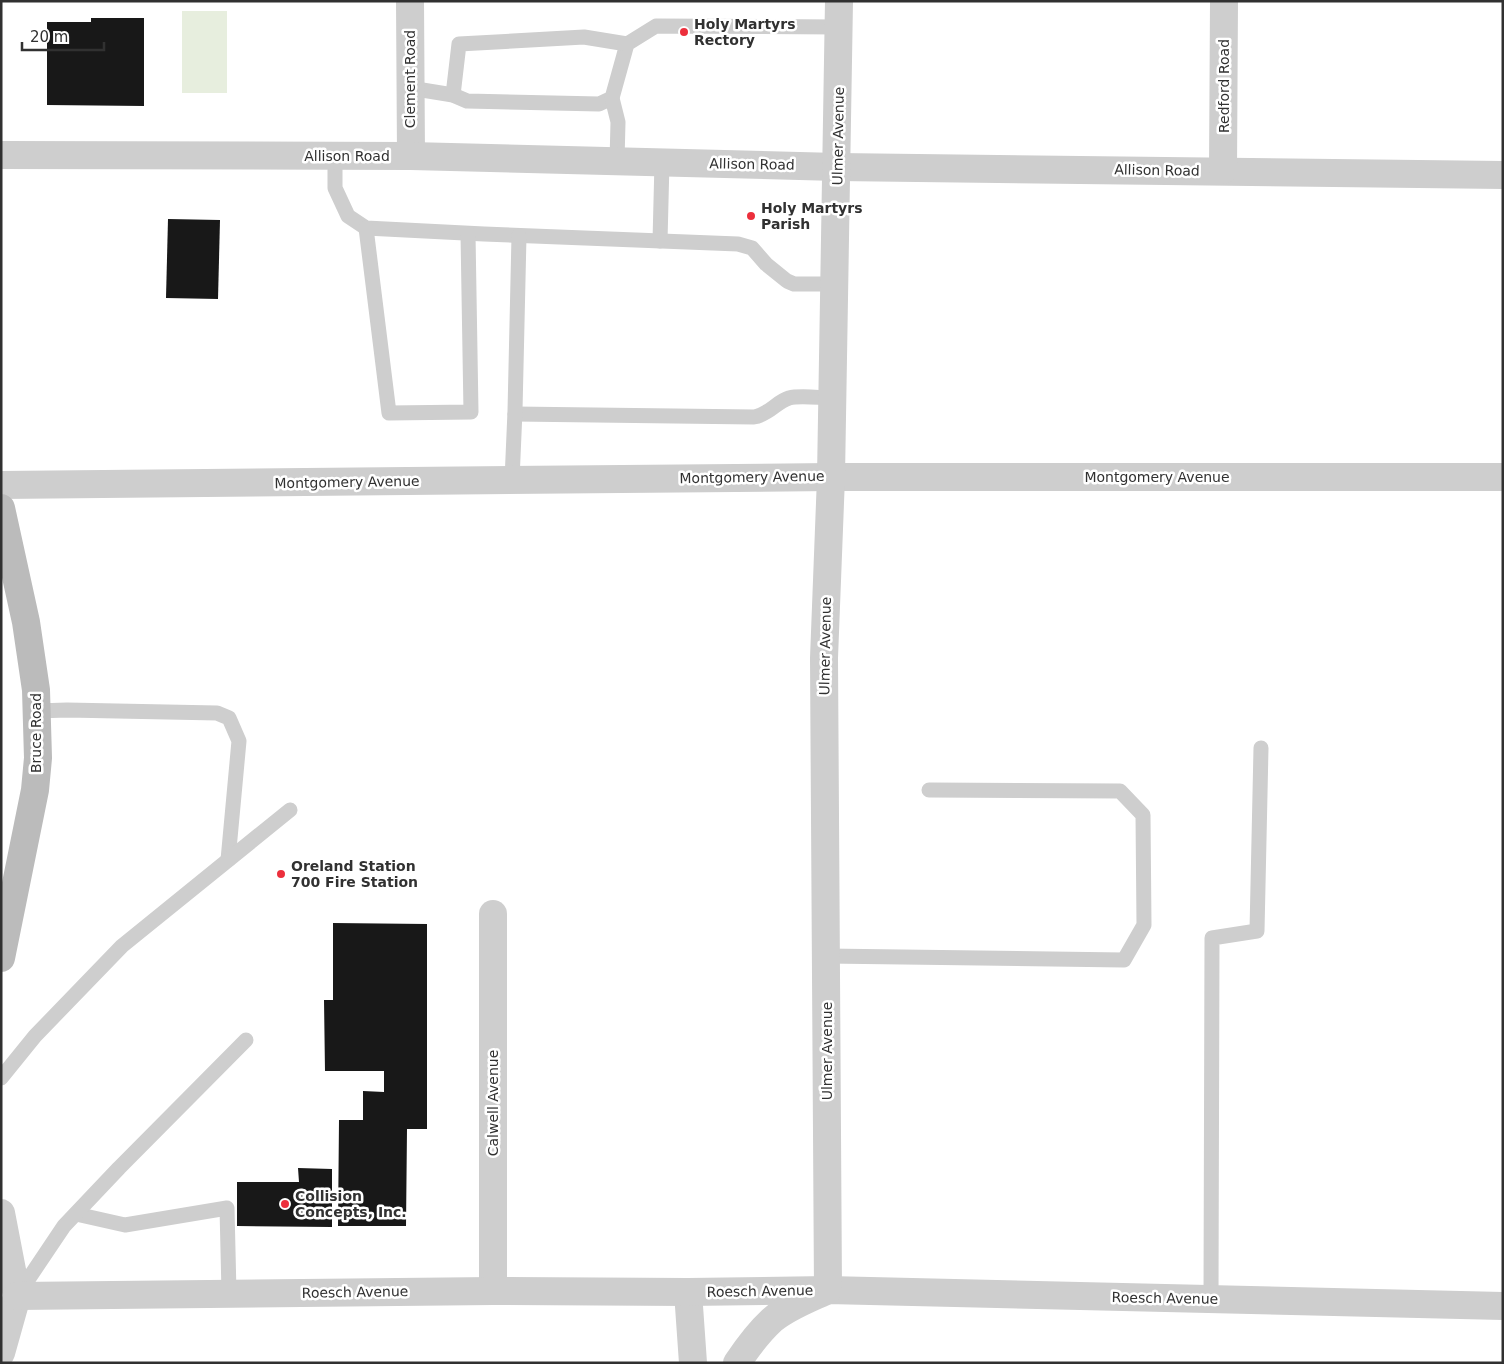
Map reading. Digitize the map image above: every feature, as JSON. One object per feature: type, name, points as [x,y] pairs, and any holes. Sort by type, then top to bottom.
[{"type":"street","name":"Clement Road","points":[[410,1],[410,156]]},
{"type":"street","name":"Redford Road","points":[[1223,170],[1224,1]]},
{"type":"street","name":"Ulmer Avenue","points":[[828,1290],[824,658],[831,477],[839,14]]},
{"type":"street","name":"Allison Road","points":[[1,155],[410,156],[837,166],[1503,175]]},
{"type":"street","name":"Montgomery Avenue","points":[[1,485],[831,477],[1503,477]]},
{"type":"street","name":"Bruce Road","points":[[1,508],[26,622],[36,690],[38,758],[35,790],[7,907],[1,958]]},
{"type":"street","name":"Calwell Avenue","points":[[493,1291],[494,914]]},
{"type":"street","points":[[1,1213],[17,1296],[1,1353]]},
{"type":"street","name":"Roesch Avenue","points":[[17,1296],[828,1290],[1503,1306]]},
{"type":"street","points":[[737,1363],[758,1335],[774,1319],[828,1290]]},
{"type":"street","points":[[688,1292],[693,1363]]},
{"type":"lane","points":[[617,161],[618,122],[606,101],[627,44],[656,26],[839,14]]},
{"type":"lane","points":[[453,95],[459,44],[584,37],[627,44]]},
{"type":"lane","points":[[410,88],[453,95],[467,101],[606,101]]},
{"type":"lane","points":[[335,156],[335,188],[348,216],[366,228],[468,234],[738,244],[752,248],[766,264],[787,281],[794,284],[835,284]]},
{"type":"lane","points":[[660,241],[662,162]]},
{"type":"lane","points":[[366,228],[389,413],[471,412],[468,234]]},
{"type":"lane","points":[[512,480],[519,236]]},
{"type":"lane","points":[[515,414],[754,417],[763,416],[787,398],[832,398]]},
{"type":"lane","points":[[37,711],[218,713],[229,718],[239,741],[228,860]]},
{"type":"lane","points":[[1211,1299],[1212,938],[1257,931],[1261,748]]},
{"type":"lane","points":[[826,956],[1124,960],[1144,925],[1143,815],[1120,791],[929,790]]},
{"type":"lane","points":[[1,1078],[35,1036],[122,946],[290,810]]},
{"type":"lane","points":[[17,1296],[64,1226],[246,1040]]},
{"type":"lane","points":[[76,1214],[125,1226],[227,1208],[229,1293]]},
{"type":"green space","points":[[182,11],[227,11],[227,93],[182,93]]},
{"type":"building","points":[[91,18],[144,18],[144,106],[47,105],[47,22],[91,22]]},
{"type":"building","points":[[168,219],[220,220],[218,299],[166,298]]},
{"type":"building","points":[[333,923],[427,924],[427,1129],[407,1129],[406,1226],[338,1226],[339,1120],[363,1120],[363,1091],[384,1092],[384,1071],[325,1071],[324,1000],[333,1000]]},
{"type":"building","name":"Collision Concepts, Inc.","points":[[298,1168],[332,1169],[332,1227],[237,1226],[237,1182],[299,1182]]},
{"type":"place","name":"Holy Martyrs Rectory","points":[[684,32]]},
{"type":"place","name":"Holy Martyrs Parish","points":[[751,216]]},
{"type":"place","name":"Oreland Station 700 Fire Station","points":[[281,874]]},
{"type":"place","name":"Collision Concepts, Inc.","points":[[285,1204]]}]
